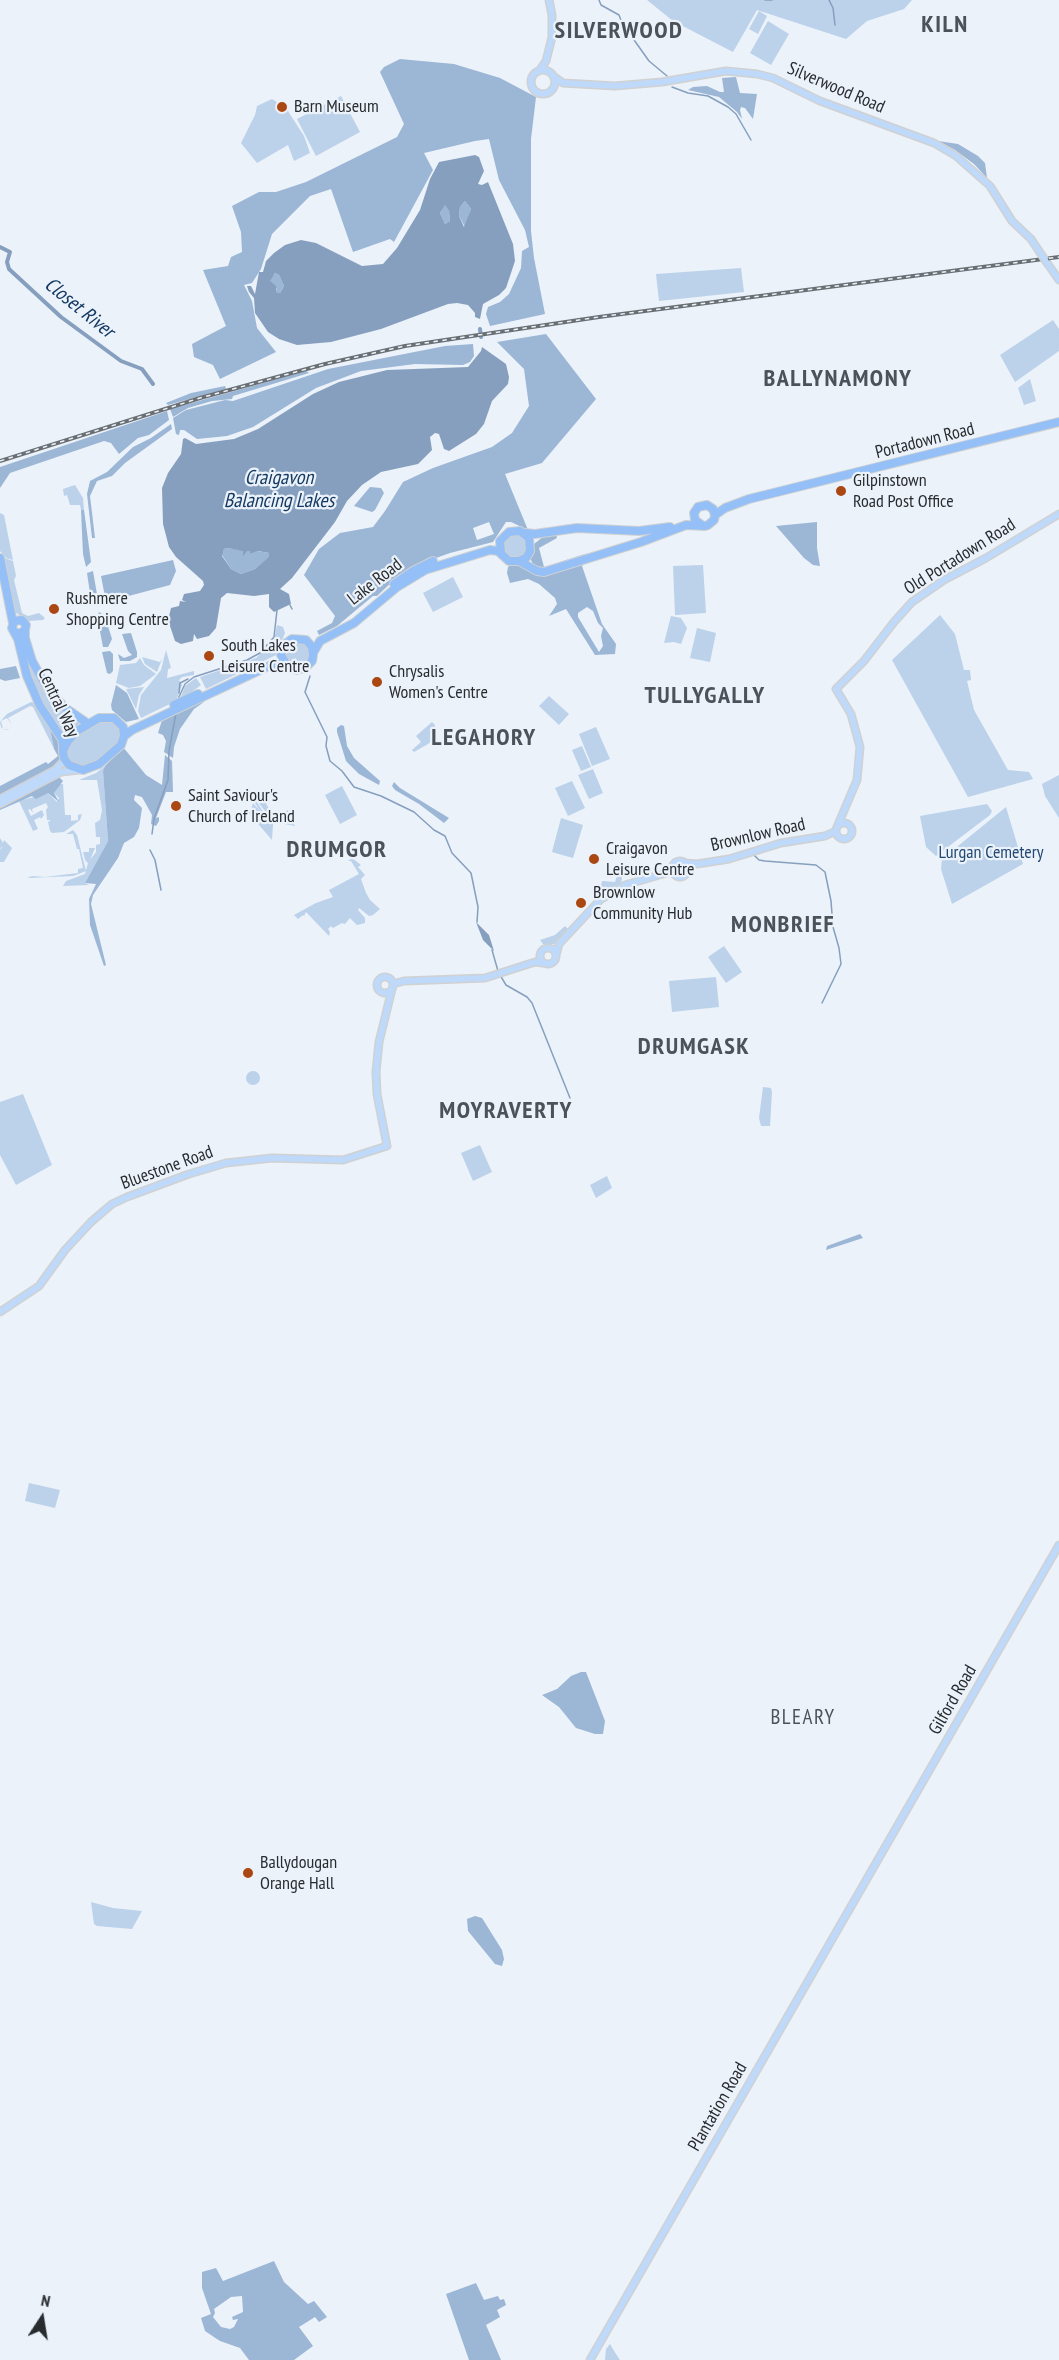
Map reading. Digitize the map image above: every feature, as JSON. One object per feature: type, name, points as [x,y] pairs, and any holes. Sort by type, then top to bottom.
[{"type":"highway","name":"Portadown Road","points":[[725,508],[749,499],[1059,422]]},
{"type":"highway","points":[[709,506],[715,515]]},
{"type":"highway","points":[[523,532],[531,542],[530,550],[526,558],[509,561],[501,553],[500,541],[509,532],[523,532],[535,534],[558,530],[639,531],[659,529],[687,522],[694,516],[698,507],[725,508]]},
{"type":"highway","points":[[519,561],[537,571],[544,572],[686,525],[710,524],[715,515],[725,508]]},
{"type":"highway","points":[[694,516],[696,523],[703,526]]},
{"type":"highway","name":"Lake Road","points":[[306,640],[319,638],[340,627],[403,577],[423,566],[500,541]]},
{"type":"highway","name":"Lake Road","points":[[313,653],[317,644],[354,623],[397,587],[425,570],[490,550],[501,553]]},
{"type":"highway","points":[[0,558],[12,612],[17,621],[25,623],[25,630],[21,633],[15,633],[12,628],[17,621]]},
{"type":"highway","name":"Central Way","points":[[25,630],[32,661],[46,686],[65,708],[87,723]]},
{"type":"highway","name":"Central Way","points":[[15,633],[31,686],[43,711],[61,736],[63,751]]},
{"type":"highway","points":[[118,720],[123,727],[124,736],[119,748],[90,769],[80,770],[71,767],[65,760],[63,751],[70,738],[87,723],[104,716],[134,724],[177,706],[271,665],[279,664],[297,670],[305,668],[312,661],[312,647],[306,640],[292,639],[285,644],[276,657],[177,706],[124,736]]},
{"type":"highway","points":[[282,650],[282,659],[288,667]]},
{"type":"main road","points":[[539,71],[551,74],[563,83],[544,93],[534,90],[531,79],[546,61],[553,25],[549,0]]},
{"type":"main road","points":[[546,61],[554,83],[552,88]]},
{"type":"main road","name":"Silverwood Road","points":[[563,83],[634,85],[726,71],[773,78],[820,101],[934,143],[956,156],[990,186],[1012,221],[1031,239],[1059,280]]},
{"type":"main road","name":"Old Portadown Road","points":[[843,813],[857,780],[860,747],[851,714],[836,689],[864,662],[912,602],[944,580],[986,558],[1059,514]]},
{"type":"main road","points":[[0,799],[56,770],[65,760]]},
{"type":"main road","points":[[0,804],[62,772],[80,770]]},
{"type":"main road","points":[[843,813],[845,823]]},
{"type":"main road","points":[[843,813],[837,829],[840,838],[848,839],[852,833],[851,826],[845,823]]},
{"type":"main road","points":[[837,829],[845,823]]},
{"type":"main road","name":"Brownlow Road","points":[[825,836],[837,829]]},
{"type":"main road","name":"Brownlow Road","points":[[685,862],[697,864],[753,852],[781,843],[825,836],[840,838]]},
{"type":"main road","points":[[383,993],[392,984],[408,981],[452,980],[499,975],[535,962],[553,962],[559,944],[600,900],[623,886],[672,868],[677,862],[685,862],[688,870],[684,876],[659,874]]},
{"type":"main road","name":"Brownlow Road","points":[[688,870],[697,864]]},
{"type":"main road","points":[[672,868],[676,876]]},
{"type":"main road","points":[[535,962],[542,950],[559,944]]},
{"type":"main road","points":[[549,948],[556,954]]},
{"type":"main road","points":[[540,955],[543,963]]},
{"type":"main road","points":[[388,1004],[383,993],[378,989],[378,981],[382,977],[392,984]]},
{"type":"main road","points":[[388,1004],[392,984]]},
{"type":"main road","name":"Bluestone Road","points":[[0,1312],[39,1286],[75,1238],[105,1210],[127,1197],[226,1163],[272,1158],[343,1160],[387,1146],[377,1094],[376,1072],[379,1041],[388,1004]]},
{"type":"main road","name":"Gilford Road","points":[[873,1869],[1059,1545]]},
{"type":"main road","name":"Plantation Road","points":[[590,2360],[873,1869]]},
{"type":"green space","points":[[647,0],[912,0],[904,9],[867,21],[846,39],[757,10],[733,52],[673,21]]},
{"type":"green space","points":[[759,11],[767,16],[758,34],[749,29]]},
{"type":"green space","points":[[768,21],[789,34],[771,65],[750,53]]},
{"type":"green space","points":[[341,96],[360,132],[316,156],[297,119]]},
{"type":"green space","points":[[272,99],[286,108],[304,136],[310,153],[294,161],[288,145],[257,163],[241,143],[257,106]]},
{"type":"green space","points":[[741,268],[744,292],[659,301],[656,274]]},
{"type":"green space","points":[[1053,320],[1059,329],[1059,351],[1015,382],[1000,355]]},
{"type":"green space","points":[[1030,379],[1036,401],[1024,405],[1018,388]]},
{"type":"green space","points":[[75,485],[83,498],[84,510],[81,510],[80,505],[70,505],[67,495],[64,496],[63,489]]},
{"type":"green space","points":[[0,513],[4,515],[13,560],[6,558],[0,551]]},
{"type":"green space","points":[[519,533],[529,542],[525,555],[512,559],[505,555],[502,542],[507,535]]},
{"type":"green space","points":[[2,557],[13,561],[16,576],[14,580],[22,613],[28,616],[39,613],[45,618],[43,620],[28,621],[15,612]]},
{"type":"green space","points":[[703,565],[706,613],[675,615],[673,566]]},
{"type":"green space","points":[[453,577],[463,597],[433,612],[423,593]]},
{"type":"green space","points":[[940,615],[955,634],[964,670],[970,670],[971,680],[967,681],[974,710],[1008,770],[1029,772],[1033,779],[968,797],[892,660]]},
{"type":"green space","points":[[671,616],[681,618],[687,628],[681,644],[664,643]]},
{"type":"green space","points":[[277,625],[283,627],[285,633],[276,655],[206,689],[200,677],[256,658],[274,641]]},
{"type":"green space","points":[[697,628],[716,633],[710,662],[690,658]]},
{"type":"green space","points":[[302,641],[311,649],[309,661],[299,668],[287,663],[284,650],[289,643]]},
{"type":"green space","points":[[166,650],[171,668],[168,669],[167,678],[194,671],[194,675],[182,677],[179,680],[182,685],[176,701],[141,718],[138,711],[141,695],[161,670]]},
{"type":"green space","points":[[142,657],[160,662],[162,659],[157,672],[145,664]]},
{"type":"green space","points":[[140,658],[144,665],[156,674],[140,686],[129,688],[116,683],[120,665],[136,663]]},
{"type":"green space","points":[[33,667],[37,676],[85,723],[65,742],[45,710],[27,669]]},
{"type":"green space","points":[[196,678],[201,685],[179,702],[185,686]]},
{"type":"green space","points":[[144,687],[139,695],[136,709],[126,689]]},
{"type":"green space","points":[[549,696],[569,714],[559,725],[539,706]]},
{"type":"green space","points":[[31,702],[37,704],[52,728],[50,730],[54,749],[33,707],[30,706],[8,718],[12,725],[7,718],[1,721],[3,729],[0,722],[7,714]]},
{"type":"green space","points":[[108,718],[121,727],[121,740],[108,756],[84,769],[68,762],[65,750],[83,728]]},
{"type":"green space","points":[[432,722],[435,725],[435,737],[414,752],[412,750],[421,742],[416,736]]},
{"type":"green space","points":[[596,727],[610,759],[592,766],[579,734]]},
{"type":"green space","points":[[582,746],[591,767],[581,771],[572,750]]},
{"type":"green space","points":[[105,766],[103,771],[108,841],[85,883],[89,885],[63,886],[66,881],[85,874],[88,863],[83,852],[89,852],[89,848],[95,848],[90,860],[96,852],[96,845],[100,844],[100,837],[96,837],[95,823],[100,820],[102,810],[97,780],[79,780],[96,773]]},
{"type":"green space","points":[[593,769],[603,793],[589,799],[578,775]]},
{"type":"green space","points":[[1059,775],[1059,818],[1045,796],[1042,784]]},
{"type":"green space","points":[[572,781],[585,808],[568,816],[555,788]]},
{"type":"green space","points":[[60,784],[63,784],[65,815],[71,815],[71,821],[78,820],[78,815],[82,814],[80,820],[64,832],[52,833],[48,822],[51,820],[47,820],[46,803],[32,809],[33,813],[30,809],[28,810],[31,816],[42,810],[44,815],[41,819],[40,817],[34,820],[38,829],[33,831],[19,801],[48,793],[57,802],[59,798],[54,793]]},
{"type":"green space","points":[[342,786],[357,815],[340,824],[325,795]]},
{"type":"green space","points":[[262,796],[274,818],[288,810],[295,826],[275,822],[270,818],[256,799]]},
{"type":"green space","points":[[255,799],[265,815],[273,822],[266,817],[271,822],[260,820],[251,810],[253,803],[261,812],[253,800]]},
{"type":"green space","points":[[987,804],[992,811],[990,815],[936,856],[926,847],[920,816]]},
{"type":"green space","name":"Lurgan Cemetery","points":[[1006,807],[1023,864],[952,904],[941,869],[942,859]]},
{"type":"green space","points":[[247,811],[251,811],[260,821],[273,824],[272,840]]},
{"type":"green space","points":[[561,818],[583,825],[573,858],[552,852]]},
{"type":"green space","points":[[73,830],[77,835],[86,871],[73,876],[27,878],[78,873],[78,869],[83,868],[73,834],[66,834]]},
{"type":"green space","points":[[0,838],[3,843],[4,840],[12,848],[4,862],[0,862],[0,849],[3,847],[0,848]]},
{"type":"green space","points":[[352,858],[361,865],[358,867],[365,875],[361,879],[366,893],[380,909],[369,916],[359,908],[358,910],[365,918],[365,923],[357,925],[350,918],[345,924],[342,923],[333,928],[331,926],[328,929],[329,936],[306,912],[298,919],[294,915],[333,897],[329,890],[359,874],[351,861],[348,861]]},
{"type":"green space","points":[[619,869],[623,870],[621,885],[602,896],[599,895],[602,881],[615,882]]},
{"type":"green space","points":[[565,926],[568,929],[556,944],[543,944],[540,940],[555,935]]},
{"type":"green space","points":[[724,946],[742,972],[726,983],[708,957]]},
{"type":"green space","points":[[716,977],[719,1007],[672,1012],[669,981]]},
{"type":"green space","points":[[253,1071],[258,1073],[260,1078],[258,1083],[253,1085],[248,1083],[246,1078],[248,1073]]},
{"type":"green space","points":[[763,1087],[771,1088],[772,1092],[770,1126],[761,1126],[759,1118]]},
{"type":"green space","points":[[23,1094],[52,1165],[16,1185],[0,1155],[0,1102]]},
{"type":"green space","points":[[480,1145],[492,1172],[473,1181],[461,1153]]},
{"type":"green space","points":[[607,1176],[612,1188],[596,1198],[590,1185]]},
{"type":"green space","points":[[29,1483],[60,1490],[55,1508],[25,1501]]},
{"type":"green space","points":[[91,1902],[113,1908],[142,1911],[132,1929],[97,1926],[94,1924]]},
{"type":"green space","points":[[610,2344],[620,2360],[605,2360],[606,2349]]},
{"type":"shaded area","points":[[400,59],[454,64],[500,78],[536,97],[531,139],[531,231],[545,314],[490,326],[486,314],[488,307],[500,302],[509,294],[521,268],[522,251],[529,247],[525,230],[499,180],[489,139],[475,141],[424,153],[433,170],[394,242],[390,239],[353,252],[331,189],[310,196],[272,234],[261,269],[252,283],[244,285],[252,301],[257,328],[276,352],[220,379],[213,365],[194,357],[192,344],[226,326],[203,270],[228,266],[231,257],[242,252],[241,232],[232,206],[259,192],[276,192],[306,182],[397,137],[404,124],[380,72],[384,67]]},
{"type":"shaded area","points":[[736,77],[740,93],[757,94],[753,119],[745,108],[741,107],[740,110],[742,119],[719,97],[688,90],[693,87],[707,86],[724,92],[722,78]]},
{"type":"shaded area","points":[[938,141],[958,144],[978,156],[985,163],[987,178],[974,164]]},
{"type":"shaded area","points":[[465,201],[471,209],[465,227],[459,216],[460,207]]},
{"type":"shaded area","points":[[445,204],[449,211],[450,221],[445,224],[440,213]]},
{"type":"shaded area","points":[[275,273],[279,275],[284,286],[280,293],[277,293],[277,289],[269,281]]},
{"type":"shaded area","points":[[546,334],[596,399],[542,463],[505,474],[528,530],[506,522],[493,542],[422,563],[395,579],[377,596],[373,596],[337,626],[319,635],[317,631],[332,623],[335,616],[304,575],[319,549],[340,533],[373,527],[403,482],[433,468],[492,447],[512,433],[529,406],[524,369],[497,342]],"holes":[[[489,522],[494,534],[477,540],[473,528]]]},
{"type":"shaded area","points":[[473,344],[474,356],[470,362],[463,365],[415,364],[361,371],[316,388],[253,427],[227,436],[197,439],[184,430],[180,430],[179,435],[176,434],[173,418],[186,410],[225,400],[233,401],[328,369],[445,346]]},
{"type":"shaded area","points":[[306,371],[309,373],[233,396],[232,399],[212,401],[188,408],[173,417],[170,409]]},
{"type":"shaded area","points":[[225,386],[226,389],[168,405],[166,403],[191,393]]},
{"type":"shaded area","points":[[167,411],[169,420],[149,435],[138,438],[119,454],[111,443],[104,441],[10,473],[0,488],[0,467]]},
{"type":"shaded area","points":[[171,424],[172,429],[125,463],[112,476],[97,481],[90,496],[95,538],[92,538],[87,494],[90,481],[107,472],[133,447]]},
{"type":"shaded area","points":[[370,487],[381,488],[384,493],[372,512],[354,506]]},
{"type":"shaded area","points":[[81,510],[84,510],[91,562],[86,567],[83,554]]},
{"type":"shaded area","points":[[817,522],[820,566],[813,565],[804,558],[776,526]]},
{"type":"shaded area","points":[[556,534],[557,538],[539,548],[544,567],[585,554],[612,549],[540,569],[533,565],[530,557],[534,551],[534,544],[544,536]]},
{"type":"shaded area","points":[[224,549],[250,551],[250,554],[257,551],[269,553],[268,559],[255,569],[241,574],[231,569],[222,555]]},
{"type":"shaded area","points":[[173,560],[176,571],[170,585],[106,602],[101,576]]},
{"type":"shaded area","points":[[589,560],[582,566],[602,624],[616,644],[615,654],[595,655],[566,609],[549,616],[557,604],[555,598],[539,584],[528,579],[510,583],[507,573],[508,567],[513,563],[520,563],[536,572]],"holes":[[[587,607],[593,611],[603,628],[601,636],[603,646],[599,652],[578,617],[578,613]]]},
{"type":"shaded area","points":[[93,571],[98,600],[95,601],[91,600],[87,573]]},
{"type":"shaded area","points":[[99,612],[104,615],[112,639],[108,647],[103,647],[97,616]]},
{"type":"shaded area","points":[[131,633],[137,657],[130,661],[120,661],[118,654],[124,658],[132,655],[128,651],[122,634]]},
{"type":"shaded area","points":[[110,651],[113,654],[113,671],[110,674],[107,673],[102,652]]},
{"type":"shaded area","points":[[16,666],[20,678],[5,681],[0,679],[0,669]]},
{"type":"shaded area","points":[[116,685],[127,693],[139,719],[126,722],[112,710]]},
{"type":"shaded area","points":[[201,699],[204,702],[194,709],[180,729],[173,758],[164,752],[166,741],[163,735],[158,733],[163,717]]},
{"type":"shaded area","points":[[344,726],[347,746],[354,758],[380,781],[379,785],[359,774],[346,761],[337,732],[337,728]]},
{"type":"shaded area","points":[[52,728],[59,736],[58,764],[0,796],[0,786],[46,762],[48,764],[58,756],[54,749],[50,729]]},
{"type":"shaded area","points":[[123,747],[146,775],[162,785],[165,755],[172,761],[173,792],[166,792],[156,818],[159,817],[156,826],[151,824],[152,815],[142,797],[135,795],[134,800],[142,808],[139,828],[134,837],[124,843],[118,858],[93,895],[91,904],[106,965],[104,966],[90,925],[89,899],[96,884],[85,883],[108,841],[103,771]]},
{"type":"shaded area","points":[[57,775],[63,781],[54,793],[59,802],[48,793],[36,799],[32,796],[0,810],[0,805]]},
{"type":"shaded area","points":[[394,782],[449,818],[444,823],[395,790],[392,786]]},
{"type":"shaded area","points":[[860,1234],[863,1238],[826,1250],[827,1246]]},
{"type":"shaded area","points":[[586,1672],[605,1721],[603,1734],[576,1728],[559,1707],[542,1695],[557,1689],[571,1676]]},
{"type":"shaded area","points":[[475,1916],[482,1918],[502,1950],[504,1959],[502,1966],[495,1964],[468,1931],[467,1919]]},
{"type":"shaded area","points":[[274,2261],[284,2282],[308,2304],[314,2301],[327,2317],[319,2322],[315,2317],[299,2327],[313,2346],[294,2360],[249,2360],[240,2348],[220,2341],[205,2331],[201,2318],[211,2314],[202,2288],[202,2272],[216,2268],[223,2281]],"holes":[[[242,2296],[243,2312],[232,2317],[233,2320],[238,2319],[234,2327],[230,2329],[221,2327],[213,2317],[214,2309],[231,2297]]]},
{"type":"shaded area","points":[[476,2283],[484,2300],[498,2296],[500,2300],[504,2299],[506,2305],[497,2310],[500,2317],[486,2325],[501,2360],[469,2360],[446,2294]]},
{"type":"water","points":[[475,155],[479,157],[484,171],[478,184],[488,182],[513,244],[515,261],[506,288],[483,304],[480,319],[475,317],[475,313],[468,305],[457,303],[448,304],[381,329],[331,342],[297,345],[279,339],[268,332],[255,313],[254,298],[247,286],[251,286],[255,294],[259,272],[263,272],[266,261],[274,253],[285,245],[301,240],[316,243],[362,266],[383,264],[397,248],[420,210],[430,179],[439,162]],"holes":[[[465,201],[471,209],[464,227],[459,216],[460,207]],[[445,205],[449,211],[450,221],[445,224],[440,213]],[[275,273],[279,275],[284,286],[280,293],[277,293],[276,286],[270,281]]]},
{"type":"water","name":"Craigavon Balancing Lakes","points":[[482,347],[506,364],[509,377],[508,384],[492,401],[484,424],[476,434],[449,451],[444,449],[439,434],[435,433],[430,437],[432,450],[418,464],[381,472],[362,485],[347,501],[335,522],[292,578],[280,589],[289,594],[291,604],[274,612],[269,607],[269,594],[254,596],[227,593],[221,598],[216,628],[209,636],[197,639],[194,634],[193,641],[181,644],[175,641],[168,620],[171,608],[179,606],[180,601],[186,602],[182,600],[184,594],[200,591],[204,585],[203,581],[176,557],[169,547],[163,524],[162,488],[168,473],[181,454],[183,439],[196,444],[234,439],[258,429],[313,394],[339,382],[387,370],[468,367]],"holes":[[[228,548],[243,551],[243,556],[247,551],[250,551],[250,554],[258,551],[269,553],[268,558],[255,569],[241,574],[231,569],[222,556],[224,549]]]},
{"type":"water","points":[[476,922],[489,935],[494,951],[483,940]]},
{"type":"waterway","points":[[599,0],[601,5],[619,15],[622,23],[649,61],[667,76]]},
{"type":"waterway","points":[[765,0],[772,0]]},
{"type":"waterway","points":[[829,0],[833,8],[835,25]]},
{"type":"waterway","points":[[672,87],[688,93],[708,96],[728,107],[736,114],[751,140]]},
{"type":"waterway","name":"Closet River","points":[[0,247],[10,252],[7,262],[9,269],[61,317],[121,361],[142,369],[153,384]]},
{"type":"waterway","points":[[480,329],[481,337]]},
{"type":"waterway","points":[[290,605],[292,609]]},
{"type":"waterway","points":[[178,699],[185,684],[194,677],[247,660],[260,653],[274,637],[277,610]]},
{"type":"waterway","points":[[310,676],[305,692],[327,737],[326,746],[330,761],[342,771],[354,787],[381,796],[414,812],[434,830],[445,836],[452,853],[471,873],[478,907],[477,922]]},
{"type":"waterway","points":[[179,693],[180,683],[188,679]]},
{"type":"waterway","points":[[152,834],[154,819],[168,780],[169,751],[176,713]]},
{"type":"waterway","points":[[150,850],[155,860],[161,890]]},
{"type":"waterway","points":[[753,854],[759,860],[816,865],[825,872],[841,964],[822,1003]]},
{"type":"waterway","points":[[492,950],[498,971]]},
{"type":"waterway","points":[[500,975],[506,985],[527,997],[532,1003],[570,1098]]},
{"type":"railway","points":[[0,461],[200,398],[325,364],[405,346],[599,317],[1059,257]]},
{"type":"place","name":"Barn Museum","points":[[282,107]]},
{"type":"place","name":"Gilpinstown Road Post Office","points":[[841,491]]},
{"type":"place","name":"Rushmere Shopping Centre","points":[[54,609]]},
{"type":"place","name":"South Lakes Leisure Centre","points":[[209,656]]},
{"type":"place","name":"Chrysalis Women's Centre","points":[[377,682]]},
{"type":"place","name":"Saint Saviour's Church of Ireland","points":[[176,806]]},
{"type":"place","name":"Craigavon Leisure Centre","points":[[594,859]]},
{"type":"place","name":"Brownlow Community Hub","points":[[581,903]]},
{"type":"place","name":"Ballydougan Orange Hall","points":[[248,1873]]},
{"type":"district","name":"KILN","points":[[945,25]]},
{"type":"district","name":"SILVERWOOD","points":[[619,31]]},
{"type":"district","name":"BALLYNAMONY","points":[[838,379]]},
{"type":"district","name":"TULLYGALLY","points":[[705,696]]},
{"type":"district","name":"LEGAHORY","points":[[484,738]]},
{"type":"district","name":"DRUMGOR","points":[[337,850]]},
{"type":"district","name":"MONBRIEF","points":[[783,925]]},
{"type":"district","name":"DRUMGASK","points":[[694,1047]]},
{"type":"district","name":"MOYRAVERTY","points":[[506,1111]]},
{"type":"district","name":"BLEARY","points":[[803,1718]]}]
